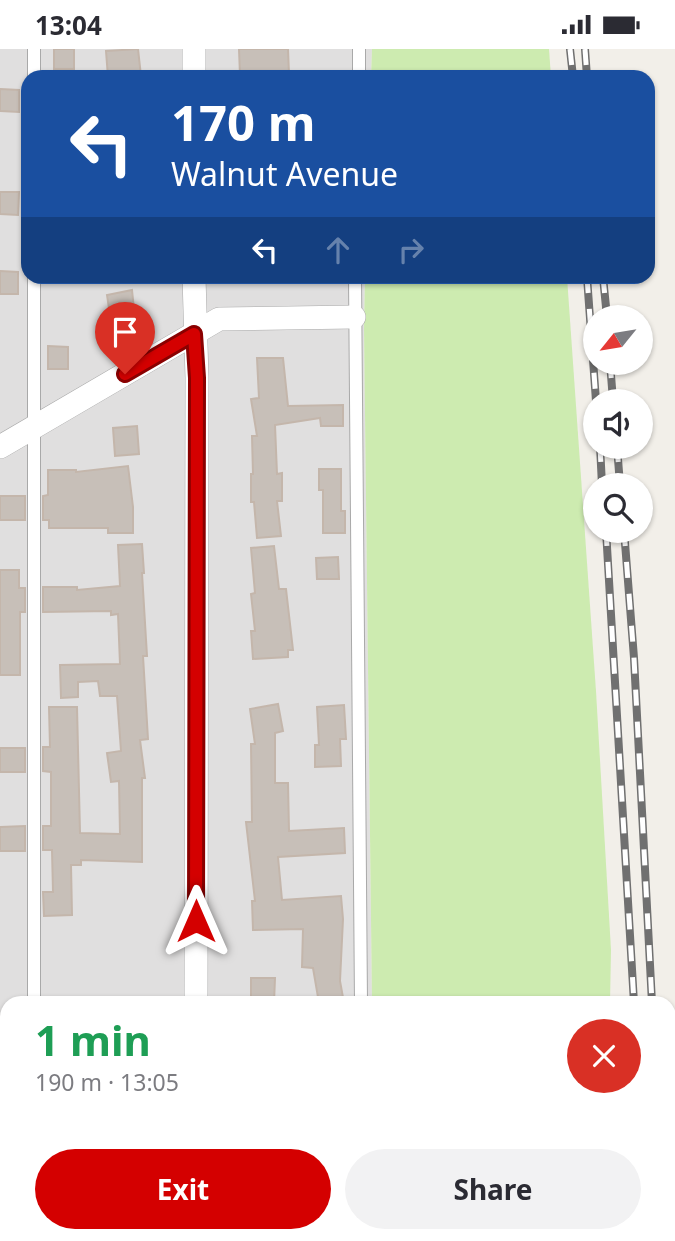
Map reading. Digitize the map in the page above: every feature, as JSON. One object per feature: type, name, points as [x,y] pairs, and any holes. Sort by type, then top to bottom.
[{"type":"street","points":[[194,49],[194,70]]},
{"type":"street","points":[[194,284],[197,378],[196,996]]},
{"type":"street","points":[[0,447],[219,319],[354,317]]},
{"type":"lane","points":[[34,49],[34,70]]},
{"type":"lane","points":[[359,49],[359,70]]},
{"type":"lane","points":[[34,284],[34,996]]},
{"type":"lane","points":[[355,284],[362,996]]},
{"type":"shaded area","points":[[0,49],[372,49],[371,70],[21,70],[21,284],[365,284],[372,996],[0,996]]},
{"type":"green space","points":[[372,49],[549,49],[550,70],[371,70]]},
{"type":"green space","points":[[365,284],[567,284],[583,505],[583,543],[586,543],[596,691],[611,950],[610,996],[372,996]]},
{"type":"building","points":[[54,49],[74,49],[74,69],[54,69]]},
{"type":"building","points":[[138,49],[140,70],[107,70],[106,51]]},
{"type":"building","points":[[239,49],[288,49],[289,70],[240,70]]},
{"type":"building","points":[[0,89],[19,90],[19,112],[0,111]]},
{"type":"building","points":[[0,192],[19,192],[18,215],[0,214]]},
{"type":"building","points":[[0,271],[18,272],[18,294],[0,294]]},
{"type":"building","points":[[132,290],[135,319],[111,322],[107,295]]},
{"type":"building","points":[[48,346],[68,347],[68,369],[48,369]]},
{"type":"building","points":[[257,358],[283,358],[288,406],[343,405],[343,426],[321,426],[320,418],[275,425],[277,474],[282,473],[282,501],[277,501],[281,536],[257,538],[254,502],[251,502],[252,436],[257,436],[251,399],[259,398]]},
{"type":"building","points":[[137,426],[139,454],[115,456],[113,428]]},
{"type":"building","points":[[128,466],[133,533],[108,533],[108,528],[49,528],[49,520],[43,520],[43,496],[48,495],[48,470],[76,472]]},
{"type":"building","points":[[319,469],[341,469],[341,511],[345,511],[345,533],[323,533],[323,490],[319,490]]},
{"type":"building","points":[[0,496],[25,496],[25,520],[0,520]]},
{"type":"building","points":[[142,544],[147,656],[143,656],[148,739],[140,740],[145,778],[142,778],[142,862],[81,860],[81,865],[71,865],[72,915],[44,916],[43,892],[53,892],[52,850],[43,850],[43,826],[51,826],[51,772],[43,771],[43,747],[50,747],[49,707],[77,707],[80,833],[120,834],[119,781],[111,782],[107,753],[121,751],[117,696],[100,696],[98,681],[78,682],[78,697],[61,698],[60,665],[120,664],[118,614],[111,615],[111,611],[43,612],[43,587],[77,587],[77,590],[120,586],[118,545]]},
{"type":"building","points":[[274,546],[279,589],[286,589],[293,650],[288,650],[288,657],[253,659],[251,631],[255,631],[251,594],[255,593],[251,548]]},
{"type":"building","points":[[338,557],[339,579],[317,579],[316,558]]},
{"type":"building","points":[[0,570],[19,570],[19,588],[25,588],[25,612],[20,612],[20,675],[0,675]]},
{"type":"building","points":[[278,704],[283,731],[275,733],[275,783],[288,783],[289,831],[344,828],[345,853],[278,857],[282,900],[341,896],[343,919],[340,981],[343,996],[318,996],[313,968],[302,967],[303,929],[253,930],[252,901],[255,901],[246,822],[252,822],[251,744],[255,744],[250,709]]},
{"type":"building","points":[[344,705],[346,739],[340,739],[341,766],[315,767],[315,745],[319,745],[317,707]]},
{"type":"building","points":[[0,748],[25,748],[25,772],[0,772]]},
{"type":"building","points":[[25,826],[25,851],[0,851],[0,827]]},
{"type":"building","points":[[251,978],[275,978],[274,996],[251,996]]},
{"type":"railway","points":[[570,49],[572,70]]},
{"type":"railway","points":[[585,49],[586,70]]},
{"type":"railway","points":[[588,284],[595,389]]},
{"type":"railway","points":[[604,284],[606,305]]},
{"type":"railway","points":[[611,375],[612,389]]},
{"type":"railway","points":[[601,459],[601,473]]},
{"type":"railway","points":[[618,459],[619,473]]},
{"type":"railway","points":[[607,543],[634,996]]},
{"type":"railway","points":[[625,543],[634,658],[652,996]]},
{"type":"route","points":[[125,374],[194,334],[197,378],[196,921]]}]
